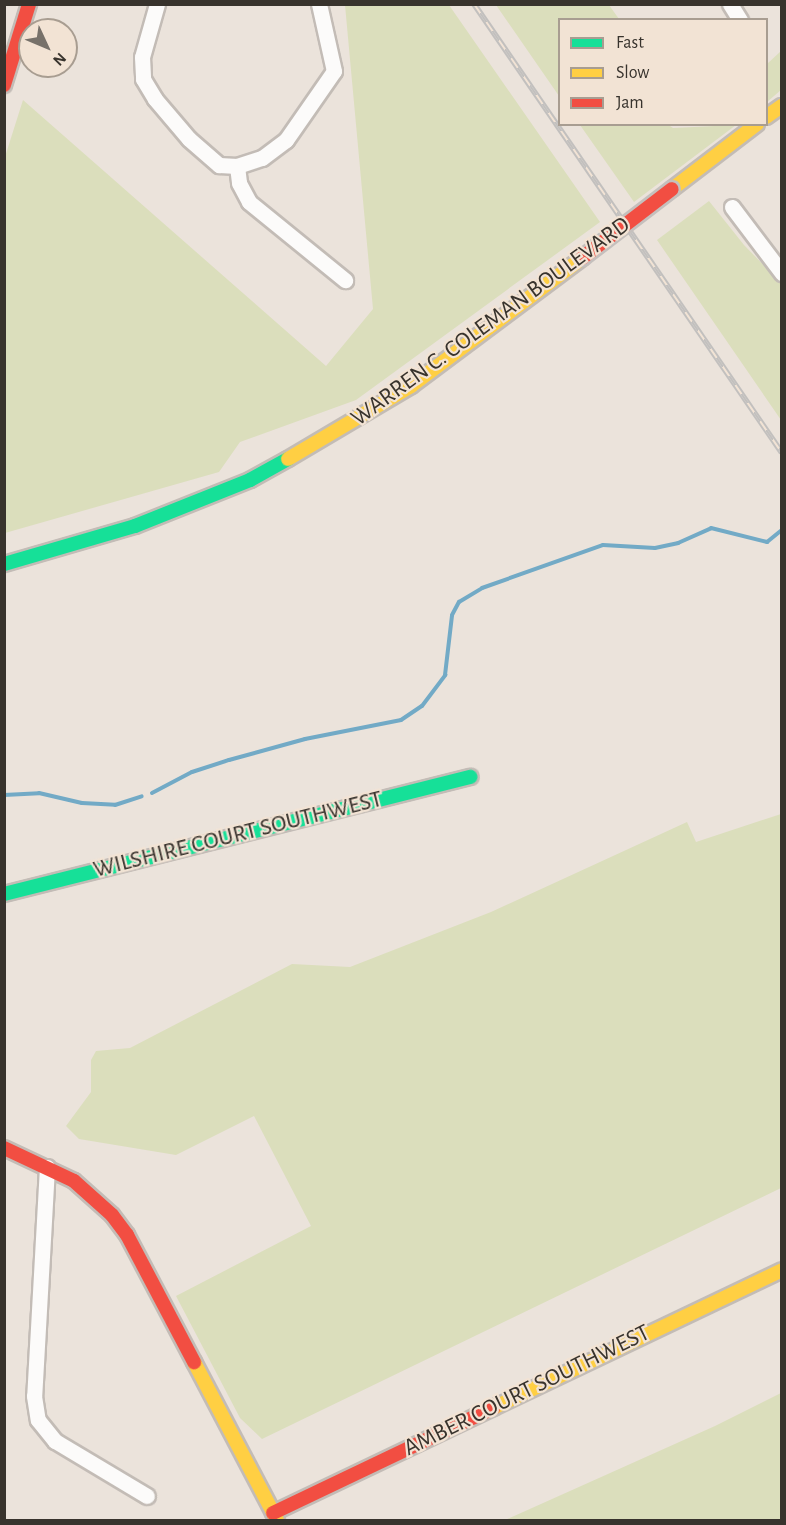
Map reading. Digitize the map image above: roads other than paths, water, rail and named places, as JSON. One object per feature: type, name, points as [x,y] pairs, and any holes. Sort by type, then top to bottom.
[{"type":"main road","points":[[4,85],[29,4]]},
{"type":"main road","points":[[768,116],[782,106]]},
{"type":"main road","name":"WARREN C. COLEMAN BOULEVARD","points":[[4,564],[135,526],[279,464],[336,434],[411,386],[754,126]]},
{"type":"main road","name":"WILSHIRE COURT SOUTHWEST","points":[[4,894],[471,777]]},
{"type":"main road","points":[[4,1148],[47,1167],[86,1189],[127,1236],[275,1517]]},
{"type":"main road","name":"AMBER COURT SOUTHWEST","points":[[275,1517],[782,1270]]},
{"type":"street","points":[[157,4],[142,57],[143,79],[154,99],[189,139],[219,165],[237,166],[262,158],[286,140],[334,71],[319,4]]},
{"type":"street","points":[[730,4],[739,18]]},
{"type":"street","points":[[237,166],[239,183],[249,202],[345,280]]},
{"type":"street","points":[[732,207],[782,273]]},
{"type":"street","points":[[47,1167],[34,1396],[38,1420],[55,1441],[147,1496]]},
{"type":"waterway","points":[[152,793],[192,772],[229,760],[305,739],[401,720],[422,706],[445,675],[452,615],[459,602],[482,588],[603,545],[655,548],[678,543],[711,528],[767,542],[782,530]]},
{"type":"waterway","points":[[4,795],[39,793],[82,803],[115,805],[142,796]]},
{"type":"railway","points":[[474,4],[782,453]]}]
